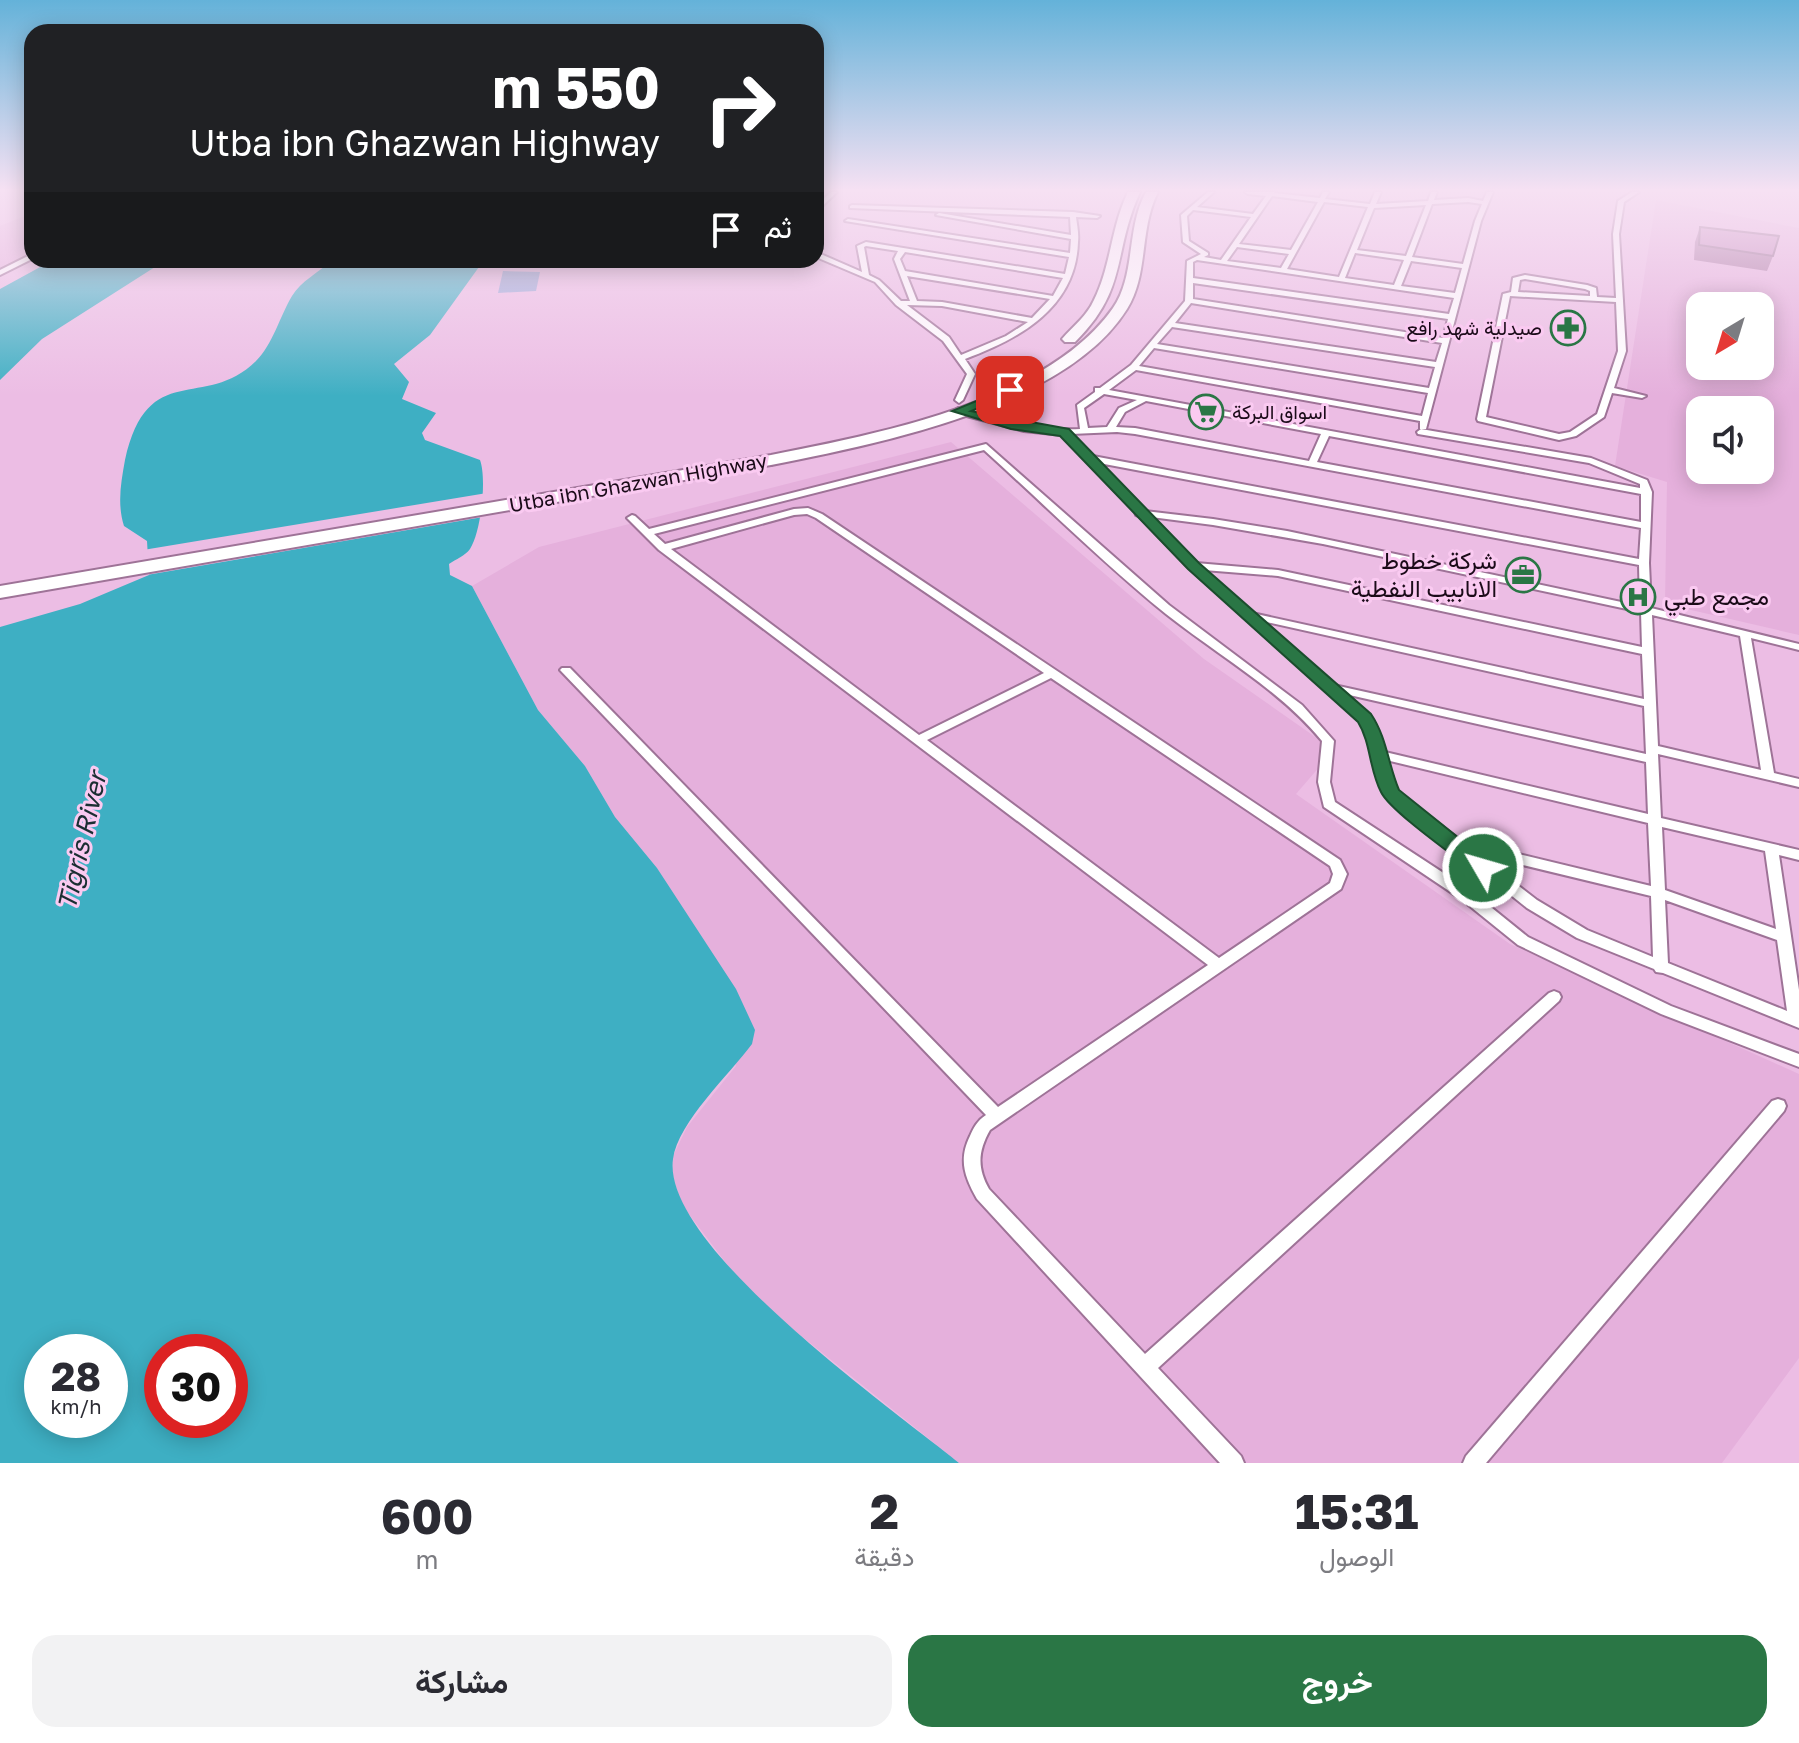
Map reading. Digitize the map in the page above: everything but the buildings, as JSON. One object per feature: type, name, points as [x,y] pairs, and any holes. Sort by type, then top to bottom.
[{"type":"highway","name":"Utba ibn Ghazwan Highway","points":[[959,406],[1041,359],[1092,317],[1109,289],[1114,260]]},
{"type":"highway","name":"Utba ibn Ghazwan Highway","points":[[0,592],[771,460],[865,441],[1058,365],[1109,324],[1122,307],[1130,286],[1134,260]]},
{"type":"highway","name":"Utba ibn Ghazwan Highway","points":[[0,581],[765,452],[932,415]]},
{"type":"street","points":[[0,273],[24,260]]},
{"type":"street","points":[[832,260],[866,274],[946,339],[971,374],[959,406],[1011,425],[1064,432],[1111,428],[1645,526]]},
{"type":"street","points":[[863,260],[866,274]]},
{"type":"street","points":[[897,260],[914,302]]},
{"type":"street","points":[[960,260],[1067,277]]},
{"type":"street","points":[[961,358],[1009,340],[1036,321],[1055,298],[1067,277],[1072,260]]},
{"type":"street","points":[[1084,429],[1080,407],[1098,390],[1134,367],[1189,301],[1191,260]]},
{"type":"street","points":[[1211,260],[1458,296]]},
{"type":"street","points":[[1283,271],[1289,260]]},
{"type":"street","points":[[1341,279],[1348,260]]},
{"type":"street","points":[[1397,287],[1407,260]]},
{"type":"street","points":[[1424,260],[1466,266]]},
{"type":"street","points":[[1417,449],[1468,260]]},
{"type":"street","points":[[1594,294],[1586,300],[1515,292],[1507,294],[1481,419],[1553,437],[1569,436],[1599,418],[1622,351],[1617,260]]},
{"type":"street","points":[[1014,291],[1034,272]]},
{"type":"street","points":[[902,273],[1055,298]]},
{"type":"street","points":[[1515,292],[1517,278],[1525,277],[1594,294],[1618,296]]},
{"type":"street","points":[[1189,280],[1453,317]]},
{"type":"street","points":[[1189,301],[1446,341]]},
{"type":"street","points":[[899,303],[914,302],[1036,321]]},
{"type":"street","points":[[1172,325],[1440,365]]},
{"type":"street","points":[[1153,346],[1432,391]]},
{"type":"street","points":[[1134,367],[1425,419]]},
{"type":"street","points":[[1098,390],[1647,492]]},
{"type":"street","points":[[1611,390],[1642,396]]},
{"type":"street","points":[[1111,428],[1122,410],[1144,399]]},
{"type":"street","points":[[1064,432],[1193,566],[1365,718],[1376,736],[1382,773],[1391,793],[1459,850],[1532,904],[1582,934],[1797,1022]]},
{"type":"street","points":[[1421,432],[1591,461],[1644,482],[1647,492],[1644,563],[1661,968]]},
{"type":"street","points":[[1312,463],[1326,433]]},
{"type":"street","points":[[647,533],[986,447],[1192,629],[1269,682],[1312,719],[1328,741],[1324,782],[1329,804],[1466,895],[1523,941],[1666,1010],[1799,1061]]},
{"type":"street","points":[[1092,459],[1644,563]]},
{"type":"street","points":[[663,548],[794,512],[808,511],[1335,863],[1340,874],[1336,886],[984,1125],[970,1147],[970,1173],[983,1194],[1234,1463]]},
{"type":"street","points":[[1139,513],[1232,523],[1648,608],[1799,647]]},
{"type":"street","points":[[632,518],[663,548],[1219,966]]},
{"type":"street","points":[[1193,566],[1278,573],[1649,652]]},
{"type":"street","points":[[1245,614],[1651,704]]},
{"type":"street","points":[[1745,633],[1768,776]]},
{"type":"street","points":[[566,670],[997,1116]]},
{"type":"street","points":[[920,739],[1052,673]]},
{"type":"street","points":[[1331,688],[1799,783]]},
{"type":"street","points":[[1381,755],[1799,855]]},
{"type":"street","points":[[1771,848],[1797,1022]]},
{"type":"street","points":[[1459,850],[1506,856],[1659,893],[1784,937]]},
{"type":"street","points":[[1144,1368],[1554,997]]},
{"type":"street","points":[[1473,1463],[1778,1106]]},
{"type":"shaded area","points":[[0,260],[24,260],[24,261],[0,274]]},
{"type":"shaded area","points":[[1647,260],[1799,260],[1799,635],[1665,604],[1667,482],[1615,466]]},
{"type":"shaded area","points":[[503,271],[540,272],[536,291],[498,293]]},
{"type":"shaded area","points":[[951,442],[1204,659],[1334,750],[1296,794],[1510,944],[1799,1074],[1799,1358],[1722,1463],[959,1463],[774,1314],[729,1267],[682,1205],[672,1174],[673,1156],[687,1127],[736,1066],[695,931],[657,868],[615,817],[585,766],[538,710],[472,586],[539,547]]},
{"type":"water","points":[[38,268],[153,268],[42,339],[0,380],[0,289]]},
{"type":"water","name":"Tigris River","points":[[322,268],[478,268],[430,335],[394,364],[409,382],[402,399],[436,413],[422,433],[425,440],[480,460],[483,492],[477,531],[468,551],[449,564],[450,575],[472,586],[538,710],[585,766],[615,817],[657,868],[736,989],[755,1030],[752,1044],[694,1114],[677,1145],[673,1159],[679,1195],[703,1236],[787,1324],[959,1463],[0,1463],[0,627],[80,604],[149,575],[147,541],[124,526],[121,510],[125,460],[135,429],[148,409],[163,397],[217,384],[236,376],[256,361],[296,291]]},
{"type":"pier","points":[[487,493],[483,517],[141,576],[145,573],[143,550]]},
{"type":"place","name":"صيدلية شهد رافع","points":[[1568,328]]},
{"type":"place","name":"اسواق البركة","points":[[1206,412]]},
{"type":"place","name":"شركة خطوط الانابيب النفطية","points":[[1523,575]]},
{"type":"place","name":"مجمع طبي","points":[[1638,597]]},
{"type":"route","points":[[1010,390],[958,411],[1011,425],[1064,432],[1092,459],[1122,496],[1193,566],[1365,718],[1376,736],[1382,773],[1391,793],[1483,868]]}]
